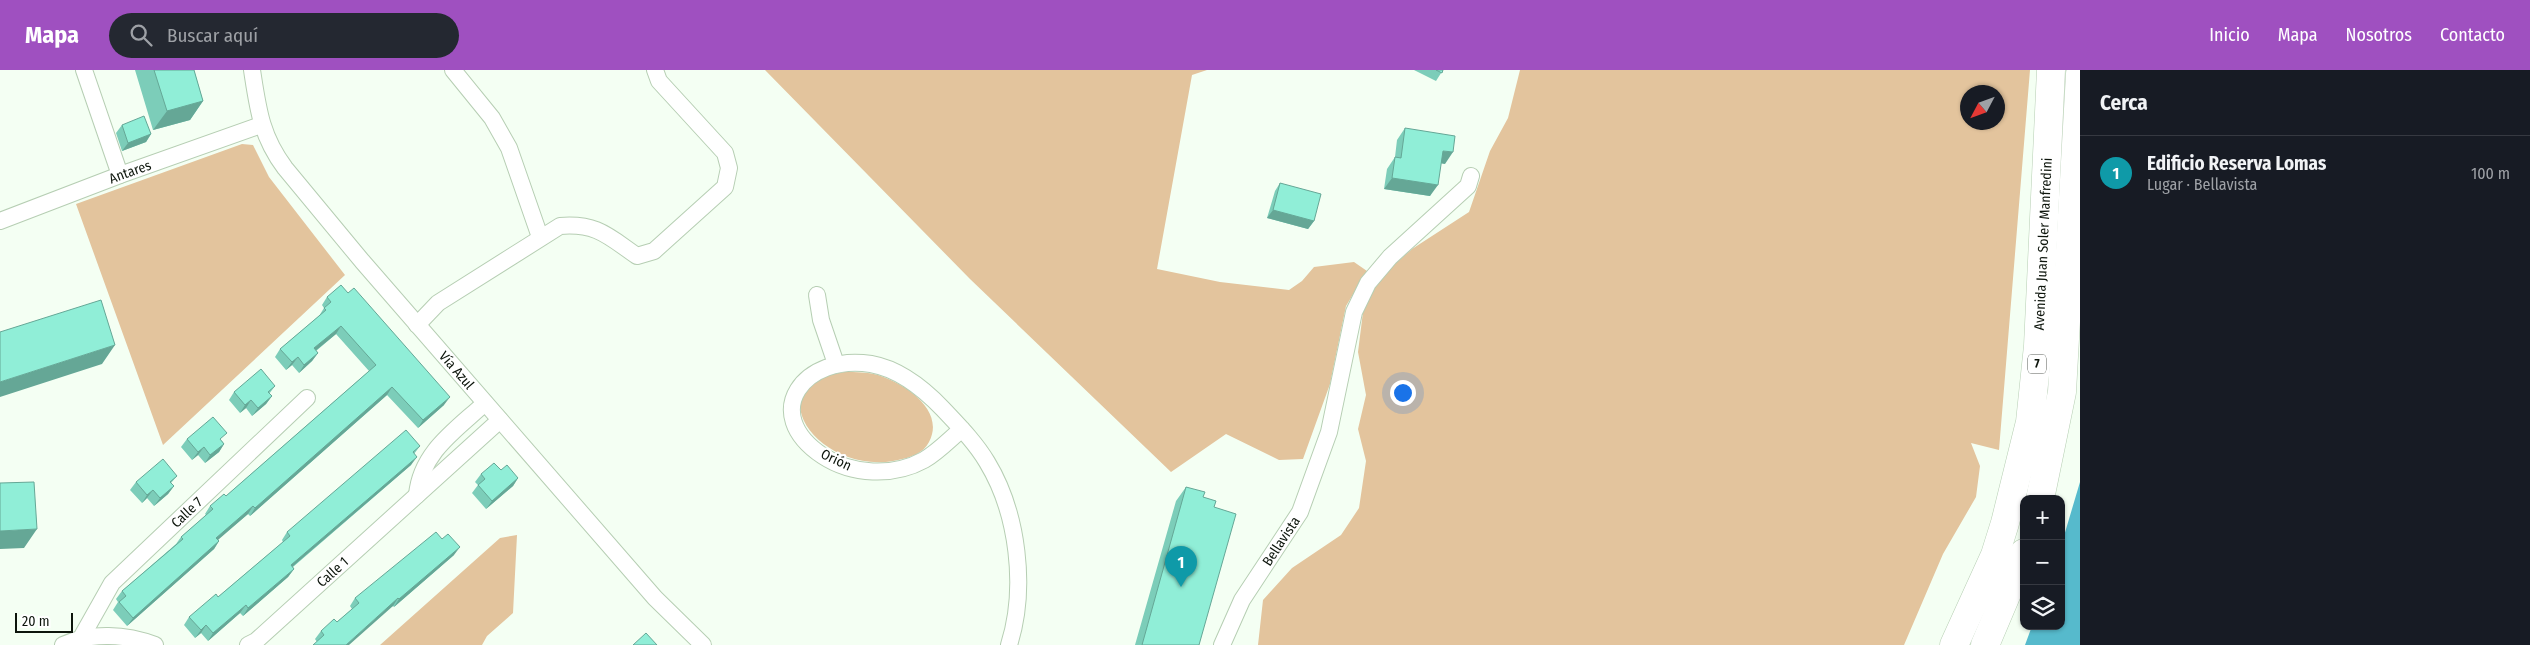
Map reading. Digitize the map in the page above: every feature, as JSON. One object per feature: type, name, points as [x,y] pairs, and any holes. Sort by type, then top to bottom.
[{"type":"highway","name":"Avenida Juan Soler Manfredini","points":[[1954,645],[1995,555],[2022,460],[2030,422],[2038,346],[2051,70]]},
{"type":"highway","name":"Avenida Juan Soler Manfredini","points":[[2041,495],[2062,392],[2080,74]]},
{"type":"highway","points":[[1986,645],[2020,563]]},
{"type":"street","points":[[84,70],[120,175]]},
{"type":"street","name":"Vía Azul","points":[[252,70],[261,125],[271,147],[285,168],[417,325],[671,616],[703,645]]},
{"type":"street","points":[[453,70],[492,118],[509,148],[540,237]]},
{"type":"street","points":[[417,325],[438,303],[560,226],[579,224],[597,228],[637,256],[654,250],[725,187],[729,168],[724,153],[659,81],[655,70]]},
{"type":"street","name":"Antares","points":[[0,221],[120,175],[261,125]]},
{"type":"street","name":"Bellavista","points":[[1222,645],[1242,600],[1300,512],[1329,432],[1354,312],[1368,283],[1390,257],[1468,186],[1470,176]]},
{"type":"street","points":[[817,295],[821,320],[836,364]]},
{"type":"street","name":"Orión","points":[[962,429],[925,459],[900,469],[872,472],[836,463],[816,451],[802,438],[795,426],[792,415],[793,396],[799,384],[815,372],[836,364],[869,364],[898,374],[922,390],[962,429],[988,464],[997,483],[1012,526],[1018,594],[1016,616],[1009,645]]},
{"type":"street","name":"Calle 7","points":[[81,638],[112,583],[307,398]]},
{"type":"street","points":[[417,495],[421,474],[430,456],[485,403]]},
{"type":"street","name":"Calle 1","points":[[248,645],[256,641],[500,420]]},
{"type":"street","points":[[63,645],[81,638],[118,636],[155,645]]},
{"type":"shaded area","points":[[765,70],[1207,70],[1192,75],[1157,269],[1220,282],[1289,290],[1302,281],[1314,267],[1354,262],[1367,271],[1346,306],[1330,384],[1303,459],[1279,460],[1226,434],[1171,472],[970,279]]},
{"type":"shaded area","points":[[1520,70],[2030,70],[1999,450],[1971,443],[1980,466],[1976,497],[1943,554],[1904,645],[1258,645],[1263,600],[1292,568],[1341,535],[1359,508],[1366,461],[1358,429],[1366,395],[1358,352],[1364,304],[1373,284],[1412,249],[1469,212],[1490,151],[1508,118]]},
{"type":"shaded area","points":[[242,144],[253,145],[269,177],[345,275],[163,445],[76,204]]},
{"type":"shaded area","points":[[844,372],[878,375],[910,391],[920,400],[932,419],[933,430],[927,446],[916,454],[902,459],[870,462],[845,456],[823,444],[808,428],[801,411],[803,394],[817,381]]},
{"type":"shaded area","points":[[517,535],[513,613],[487,636],[482,645],[380,645],[500,538]]},
{"type":"water","points":[[2080,482],[2080,645],[2025,645],[2031,630],[2065,630],[2065,533]]},
{"type":"building","points":[[154,70],[194,70],[203,101],[167,111]]},
{"type":"building","points":[[144,116],[151,134],[128,143],[122,125]]},
{"type":"building","points":[[1405,128],[1455,136],[1453,152],[1443,151],[1438,185],[1392,178],[1395,157],[1401,158]]},
{"type":"building","points":[[1280,183],[1321,194],[1314,221],[1273,210]]},
{"type":"building","points":[[341,285],[348,293],[354,288],[450,397],[423,420],[392,387],[255,508],[253,506],[216,538],[219,541],[133,618],[119,602],[126,596],[122,591],[183,539],[181,537],[213,509],[210,506],[224,494],[226,496],[376,365],[341,326],[314,348],[318,353],[304,365],[298,357],[292,362],[280,349],[326,310],[324,308],[331,302],[327,297]]},
{"type":"building","points":[[101,300],[115,345],[0,382],[0,332]]},
{"type":"building","points":[[261,369],[275,386],[268,392],[272,396],[258,408],[251,400],[245,405],[234,392]]},
{"type":"building","points":[[213,417],[227,433],[220,439],[224,444],[210,455],[204,447],[198,452],[187,439]]},
{"type":"building","points":[[406,430],[420,446],[413,452],[417,457],[291,565],[294,569],[248,608],[246,605],[213,633],[206,625],[201,630],[189,617],[216,594],[218,597],[290,536],[287,532]]},
{"type":"building","points":[[163,459],[177,476],[170,482],[174,486],[160,498],[153,490],[147,495],[136,482]]},
{"type":"building","points":[[494,463],[501,470],[507,465],[518,478],[492,501],[478,485],[485,479],[481,474]]},
{"type":"building","points":[[34,482],[37,529],[0,531],[0,483]]},
{"type":"building","points":[[1186,487],[1205,492],[1203,497],[1216,501],[1214,507],[1236,514],[1199,645],[1142,645]]},
{"type":"building","points":[[436,532],[442,539],[448,534],[460,547],[398,598],[346,645],[313,645],[324,635],[321,631],[334,619],[337,622],[359,603],[355,598]]},
{"type":"building","points":[[646,633],[657,645],[633,645]]},
{"type":"place","name":"Edificio Reserva Lomas","points":[[1181,587]]}]
